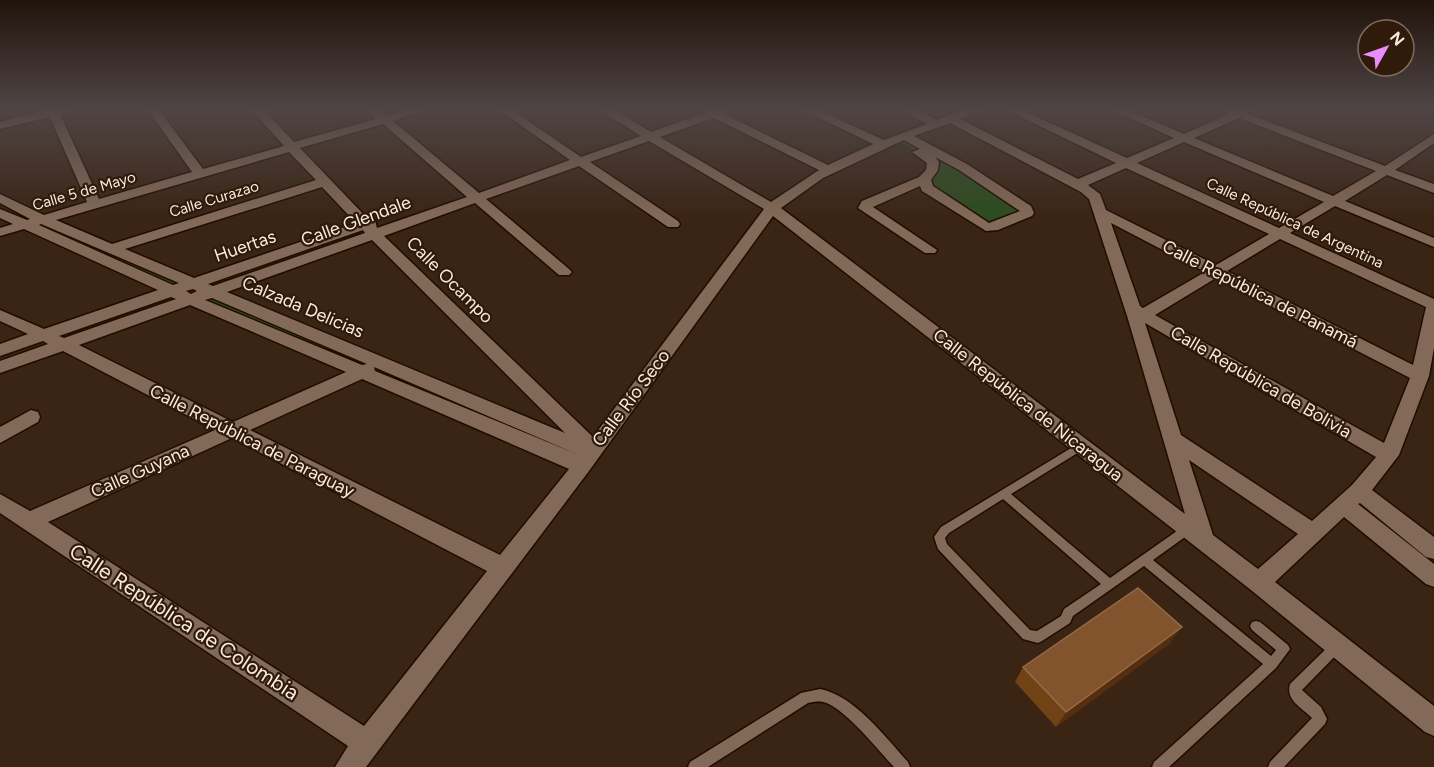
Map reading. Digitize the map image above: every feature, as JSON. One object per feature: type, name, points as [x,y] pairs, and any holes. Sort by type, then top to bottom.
[{"type":"street","points":[[71,146],[95,205]]},
{"type":"street","points":[[179,146],[200,174]]},
{"type":"street","name":"Calle 5 de Mayo","points":[[0,232],[298,146]]},
{"type":"street","points":[[416,146],[564,272]]},
{"type":"street","points":[[557,146],[673,224]]},
{"type":"street","points":[[473,194],[611,146]]},
{"type":"street","name":"Calle República de Nicaragua","points":[[665,146],[772,208],[1259,583],[1434,723]]},
{"type":"street","points":[[781,146],[825,169]]},
{"type":"street","name":"Calle Río Seco","points":[[348,767],[589,456],[772,208],[799,185],[825,169],[879,146]]},
{"type":"street","points":[[908,146],[972,173],[1026,209],[1027,213],[993,227],[986,227],[927,188],[924,180]]},
{"type":"street","name":"Calle República de Panamá","points":[[995,146],[1078,184],[1091,193],[1138,315],[1173,439],[1196,535]]},
{"type":"street","name":"Calle República de Argentina","points":[[1088,146],[1434,305]]},
{"type":"street","points":[[1078,184],[1166,146]]},
{"type":"street","points":[[1202,146],[1434,243]]},
{"type":"street","points":[[1322,146],[1434,189]]},
{"type":"street","points":[[1138,315],[1335,202],[1422,146]]},
{"type":"street","name":"Calle Ocampo","points":[[291,148],[589,456]]},
{"type":"street","points":[[930,250],[865,208],[867,204],[924,180],[932,170],[934,156]]},
{"type":"street","name":"Calle Curazao","points":[[114,248],[324,182]]},
{"type":"street","name":"Calle Glendale","points":[[216,291],[370,230],[473,194]]},
{"type":"street","name":"Calzada Delicias","points":[[0,198],[114,248],[194,292],[362,372],[589,456]]},
{"type":"street","name":"Calle República de Panamá","points":[[1100,212],[1215,272],[1427,366]]},
{"type":"street","name":"Calzada Delicias","points":[[0,213],[173,291],[216,291],[382,362],[589,456]]},
{"type":"street","name":"Huertas","points":[[194,292],[370,230]]},
{"type":"street","points":[[0,350],[173,291]]},
{"type":"street","points":[[0,367],[194,292]]},
{"type":"street","points":[[1259,583],[1352,498],[1389,455],[1427,366],[1434,305]]},
{"type":"street","name":"Calle República de Paraguay","points":[[0,315],[41,336],[63,344],[503,568]]},
{"type":"street","name":"Calle República de Bolivia","points":[[1138,315],[1389,455]]},
{"type":"street","name":"Calle Guyana","points":[[29,521],[382,362]]},
{"type":"street","points":[[0,436],[31,417]]},
{"type":"street","points":[[1173,439],[1313,533]]},
{"type":"street","points":[[1352,498],[1434,550]]},
{"type":"street","points":[[1352,498],[1434,577]]},
{"type":"street","name":"Calle República de Colombia","points":[[0,502],[367,743]]},
{"type":"lane","points":[[1081,446],[945,530],[939,537],[942,546],[1028,635],[1038,637],[1066,619],[1068,612],[1145,560],[1196,535]]},
{"type":"lane","points":[[1004,494],[1109,584]]},
{"type":"lane","points":[[1145,560],[1272,664]]},
{"type":"lane","points":[[1159,767],[1272,664],[1284,649],[1256,626]]},
{"type":"lane","points":[[1275,767],[1320,719],[1316,712],[1296,695],[1295,688],[1337,646]]},
{"type":"lane","points":[[695,767],[806,697],[816,695],[825,696],[846,708],[903,767]]},
{"type":"green space","points":[[908,146],[919,146],[1026,209],[986,227],[927,188],[929,158]]},
{"type":"green space","points":[[42,222],[193,282],[174,288],[31,225]]},
{"type":"green space","points":[[214,295],[587,450],[581,460],[199,299]]},
{"type":"building","points":[[1138,588],[1182,627],[1066,712],[1023,667]]}]
